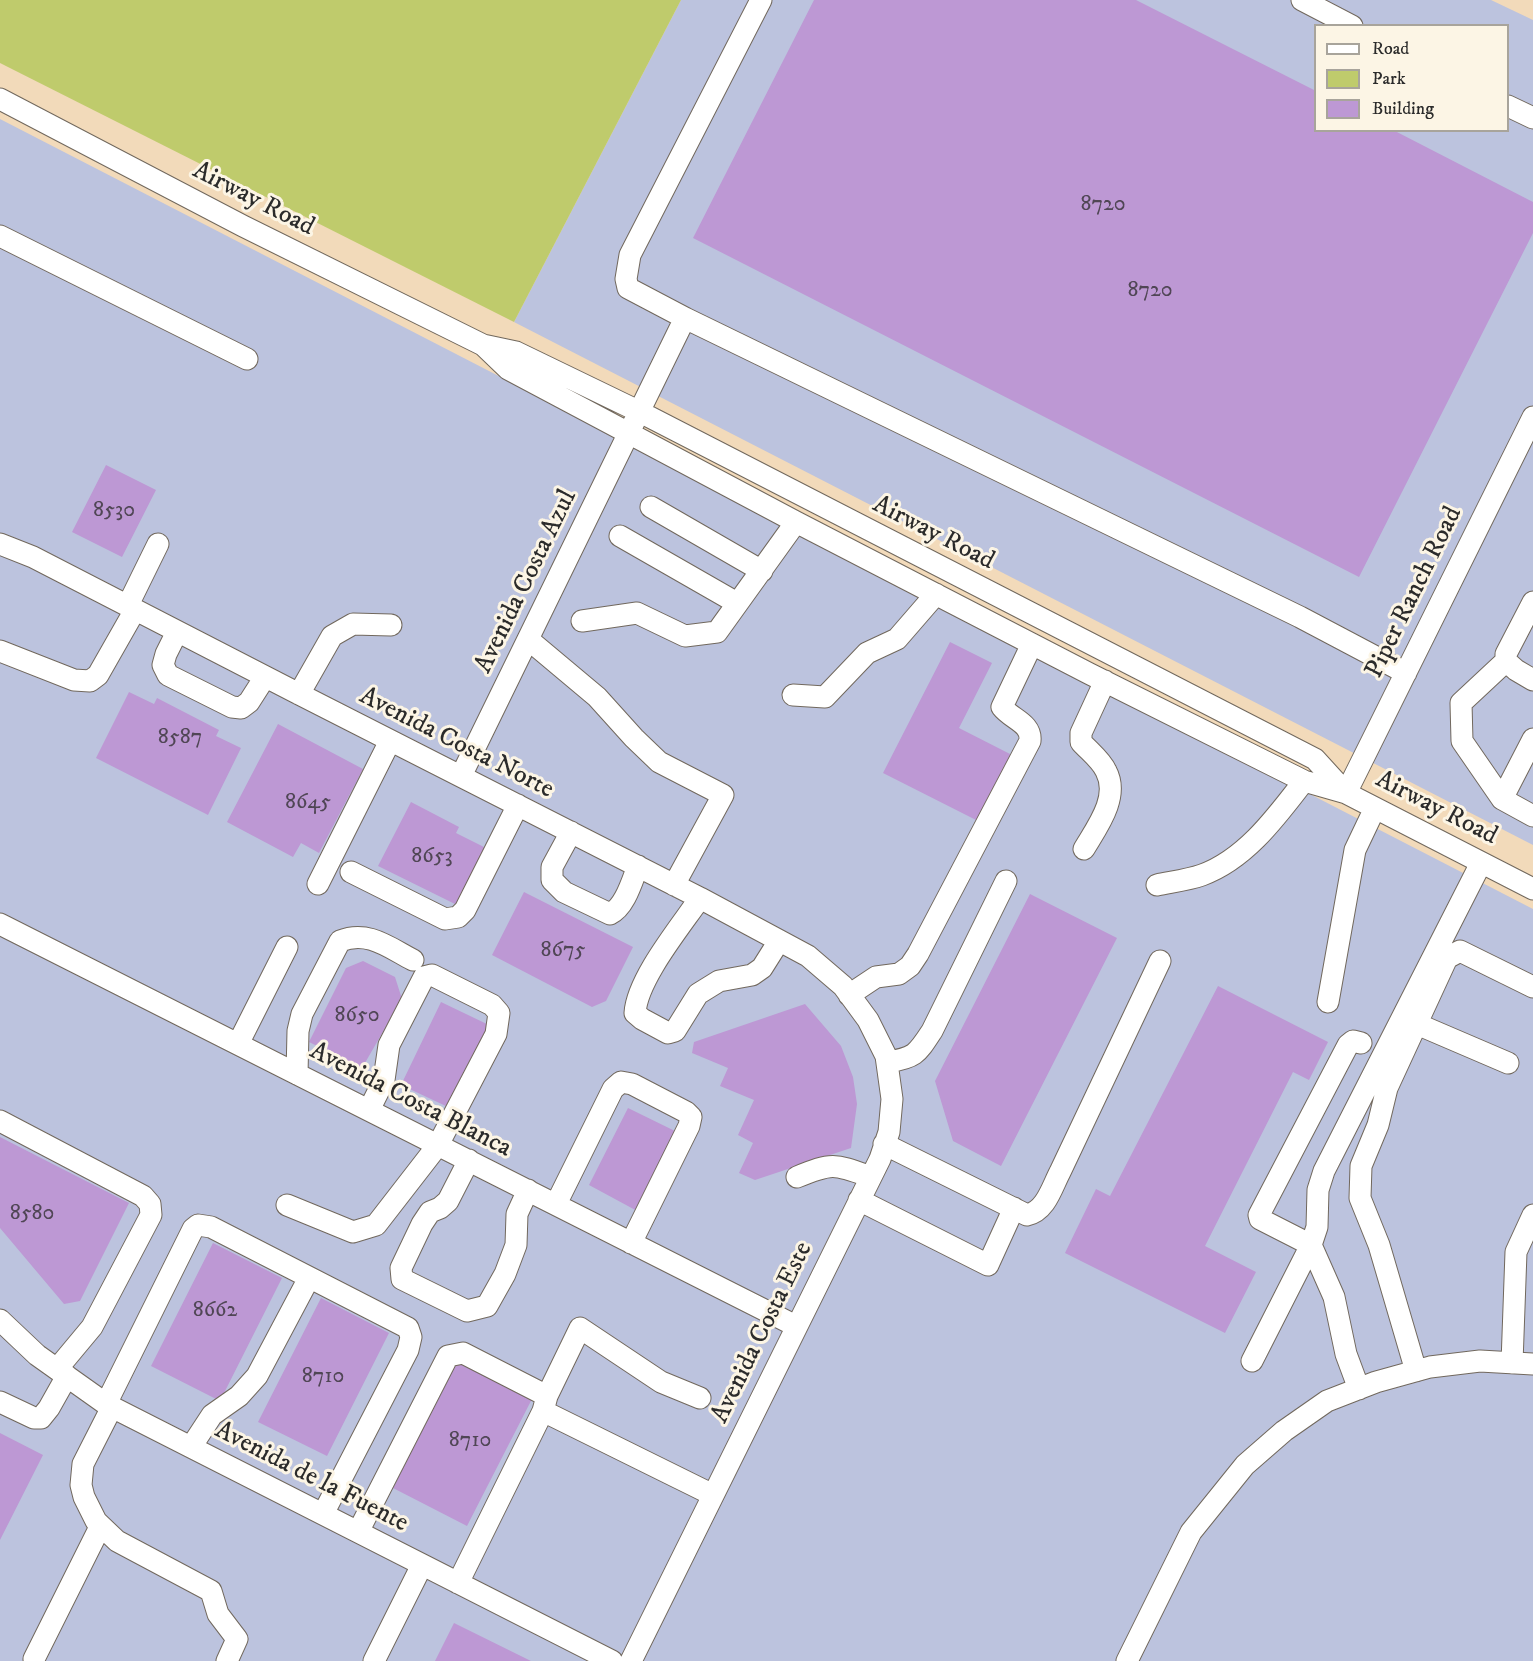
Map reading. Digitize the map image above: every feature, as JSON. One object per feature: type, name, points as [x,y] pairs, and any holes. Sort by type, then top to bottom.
[{"type":"street","points":[[761,0],[630,255],[626,279],[628,288],[685,318],[1300,617],[1406,673]]},
{"type":"street","points":[[1302,0],[1348,24]]},
{"type":"street","name":"Airway Road","points":[[0,99],[243,226],[483,345],[516,352],[640,412],[1316,759],[1346,793]]},
{"type":"street","points":[[1509,106],[1533,118]]},
{"type":"street","points":[[0,236],[247,359]]},
{"type":"street","name":"Avenida Costa Azul","points":[[461,776],[685,318]]},
{"type":"street","name":"Airway Road","points":[[483,345],[508,369],[796,522],[1304,781],[1346,793],[1533,890]]},
{"type":"street","name":"Piper Ranch Road","points":[[1346,793],[1533,417]]},
{"type":"street","points":[[651,507],[762,571]]},
{"type":"street","points":[[582,621],[637,612],[686,636],[717,632],[796,522]]},
{"type":"street","points":[[620,536],[737,603]]},
{"type":"street","name":"Avenida Costa Norte","points":[[0,544],[33,557],[390,741],[700,897],[808,956],[843,986],[868,1020]]},
{"type":"street","points":[[0,651],[74,680],[90,681],[98,675],[131,608],[158,544]]},
{"type":"street","points":[[794,695],[825,697],[867,653],[897,639],[936,594]]},
{"type":"street","points":[[1533,602],[1506,654],[1506,661],[1515,670],[1533,680]]},
{"type":"street","points":[[300,694],[332,636],[353,624],[391,625]]},
{"type":"street","points":[[177,632],[163,665],[168,675],[232,707],[241,708],[249,702],[265,677]]},
{"type":"street","points":[[529,640],[597,697],[659,762],[723,795],[675,885]]},
{"type":"street","points":[[849,995],[876,977],[899,974],[910,966],[1019,761],[1030,735],[1028,728],[1007,714],[1002,707],[1032,644]]},
{"type":"street","points":[[1506,661],[1461,704],[1462,741],[1502,799],[1533,816]]},
{"type":"street","points":[[1084,849],[1107,808],[1112,785],[1106,769],[1081,742],[1081,733],[1105,681]]},
{"type":"street","points":[[1502,799],[1533,739]]},
{"type":"street","points":[[318,884],[390,741]]},
{"type":"street","points":[[1156,885],[1203,875],[1239,854],[1279,813],[1304,781]]},
{"type":"street","points":[[351,872],[445,919],[458,917],[465,910],[518,805]]},
{"type":"street","points":[[1328,1002],[1356,850],[1374,808]]},
{"type":"street","points":[[571,832],[552,867],[552,880],[564,892],[610,914],[616,911],[622,903],[638,866]]},
{"type":"street","points":[[1252,1361],[1311,1245],[1317,1227],[1318,1190],[1324,1171],[1481,863]]},
{"type":"street","points":[[887,1062],[907,1059],[919,1051],[932,1031],[1006,881]]},
{"type":"street","points":[[700,897],[654,965],[636,1000],[635,1013],[642,1019],[668,1033],[675,1031],[698,994],[719,981],[752,975],[762,968],[778,941]]},
{"type":"street","name":"Avenida Costa Blanca","points":[[0,924],[796,1326]]},
{"type":"street","points":[[297,1074],[298,1031],[302,1014],[340,941],[358,936],[369,938],[413,960]]},
{"type":"street","points":[[238,1044],[287,947]]},
{"type":"street","points":[[1416,1371],[1378,1245],[1360,1198],[1361,1166],[1378,1125],[1387,1088],[1447,958],[1460,951],[1533,987]]},
{"type":"street","points":[[885,1144],[1014,1209],[1027,1215],[1034,1213],[1043,1205],[1160,961]]},
{"type":"street","points":[[287,1205],[353,1232],[376,1224],[438,1145],[496,1034],[499,1013],[492,1005],[447,982],[432,975],[424,977],[389,1045],[384,1080],[369,1110]]},
{"type":"street","name":"Avenida Costa Este","points":[[631,1661],[871,1177],[885,1144],[889,1132],[892,1099],[887,1062],[868,1020]]},
{"type":"street","points":[[1417,1024],[1508,1063]]},
{"type":"street","points":[[1359,1389],[1346,1354],[1334,1297],[1311,1245],[1260,1219],[1259,1215],[1348,1045],[1353,1041],[1361,1043]]},
{"type":"street","points":[[556,1204],[613,1089],[621,1082],[632,1084],[686,1112],[691,1117],[689,1126],[631,1243]]},
{"type":"street","points":[[0,1121],[143,1196],[150,1204],[151,1215],[92,1327],[62,1373],[49,1408],[41,1418],[34,1418],[0,1402]]},
{"type":"street","points":[[469,1160],[448,1201],[440,1208],[429,1212],[422,1224],[400,1268],[402,1279],[467,1311],[487,1306],[505,1274],[516,1245],[517,1214],[528,1190]]},
{"type":"street","points":[[797,1177],[819,1168],[838,1165],[871,1177]]},
{"type":"street","points":[[859,1200],[988,1265],[1014,1209]]},
{"type":"street","points":[[1127,1661],[1191,1532],[1245,1465],[1284,1431],[1327,1401],[1430,1367],[1480,1361],[1522,1364],[1516,1252],[1533,1215]]},
{"type":"street","points":[[227,1661],[237,1639],[218,1614],[211,1590],[117,1541],[100,1527],[84,1497],[81,1485],[83,1464],[109,1406],[193,1228],[198,1225],[211,1227],[408,1328],[411,1336],[408,1350],[323,1514]]},
{"type":"street","points":[[190,1447],[212,1414],[239,1396],[257,1376],[309,1278]]},
{"type":"street","name":"Avenida de la Fuente","points":[[0,1320],[38,1355],[109,1406],[612,1661]]},
{"type":"street","points":[[458,1583],[580,1328],[661,1382],[700,1398]]},
{"type":"street","points":[[358,1532],[448,1356],[463,1353],[545,1403],[713,1495]]},
{"type":"street","points":[[34,1659],[100,1527]]},
{"type":"street","points":[[374,1661],[422,1565]]},
{"type":"shaded area","points":[[681,0],[1491,0],[1533,20],[1533,845],[514,322]]},
{"type":"shaded area","points":[[0,119],[1533,909],[1533,1661],[0,1661]]},
{"type":"green space","points":[[0,0],[681,0],[514,322],[0,63]]},
{"type":"building","points":[[814,0],[1136,0],[1314,90],[1314,132],[1397,132],[1533,202],[1533,233],[1359,577],[693,238]]},
{"type":"building","points":[[106,465],[156,490],[122,557],[72,532]]},
{"type":"building","points":[[950,642],[992,663],[959,728],[1012,755],[978,821],[883,773]]},
{"type":"building","points":[[129,692],[154,704],[157,698],[219,730],[216,736],[241,748],[208,815],[96,758]]},
{"type":"building","points":[[278,724],[363,769],[319,853],[301,843],[293,857],[227,822]]},
{"type":"building","points":[[411,802],[459,827],[456,833],[486,848],[457,905],[378,866]]},
{"type":"building","points":[[524,892],[633,947],[606,1001],[592,1007],[492,955]]},
{"type":"building","points":[[1030,894],[1117,938],[1001,1166],[953,1141],[935,1081]]},
{"type":"building","points":[[363,961],[395,977],[402,999],[362,1068],[309,1042],[346,968]]},
{"type":"building","points":[[1218,986],[1328,1042],[1309,1080],[1293,1072],[1205,1246],[1256,1272],[1225,1333],[1065,1253],[1096,1189],[1110,1196]]},
{"type":"building","points":[[441,1002],[491,1026],[448,1107],[401,1085]]},
{"type":"building","points":[[805,1004],[841,1046],[853,1077],[857,1104],[851,1148],[755,1180],[739,1173],[753,1143],[738,1135],[754,1100],[720,1086],[728,1068],[692,1053],[694,1042]]},
{"type":"building","points":[[628,1108],[679,1133],[639,1212],[589,1185]]},
{"type":"building","points":[[0,1137],[129,1203],[80,1301],[64,1304],[0,1228]]},
{"type":"building","points":[[213,1243],[282,1278],[220,1401],[151,1366]]},
{"type":"building","points":[[321,1298],[389,1333],[327,1456],[258,1422]]},
{"type":"building","points":[[459,1359],[533,1397],[467,1526],[393,1488]]},
{"type":"building","points":[[0,1433],[43,1455],[0,1540]]},
{"type":"building","points":[[454,1623],[531,1661],[435,1661]]}]
